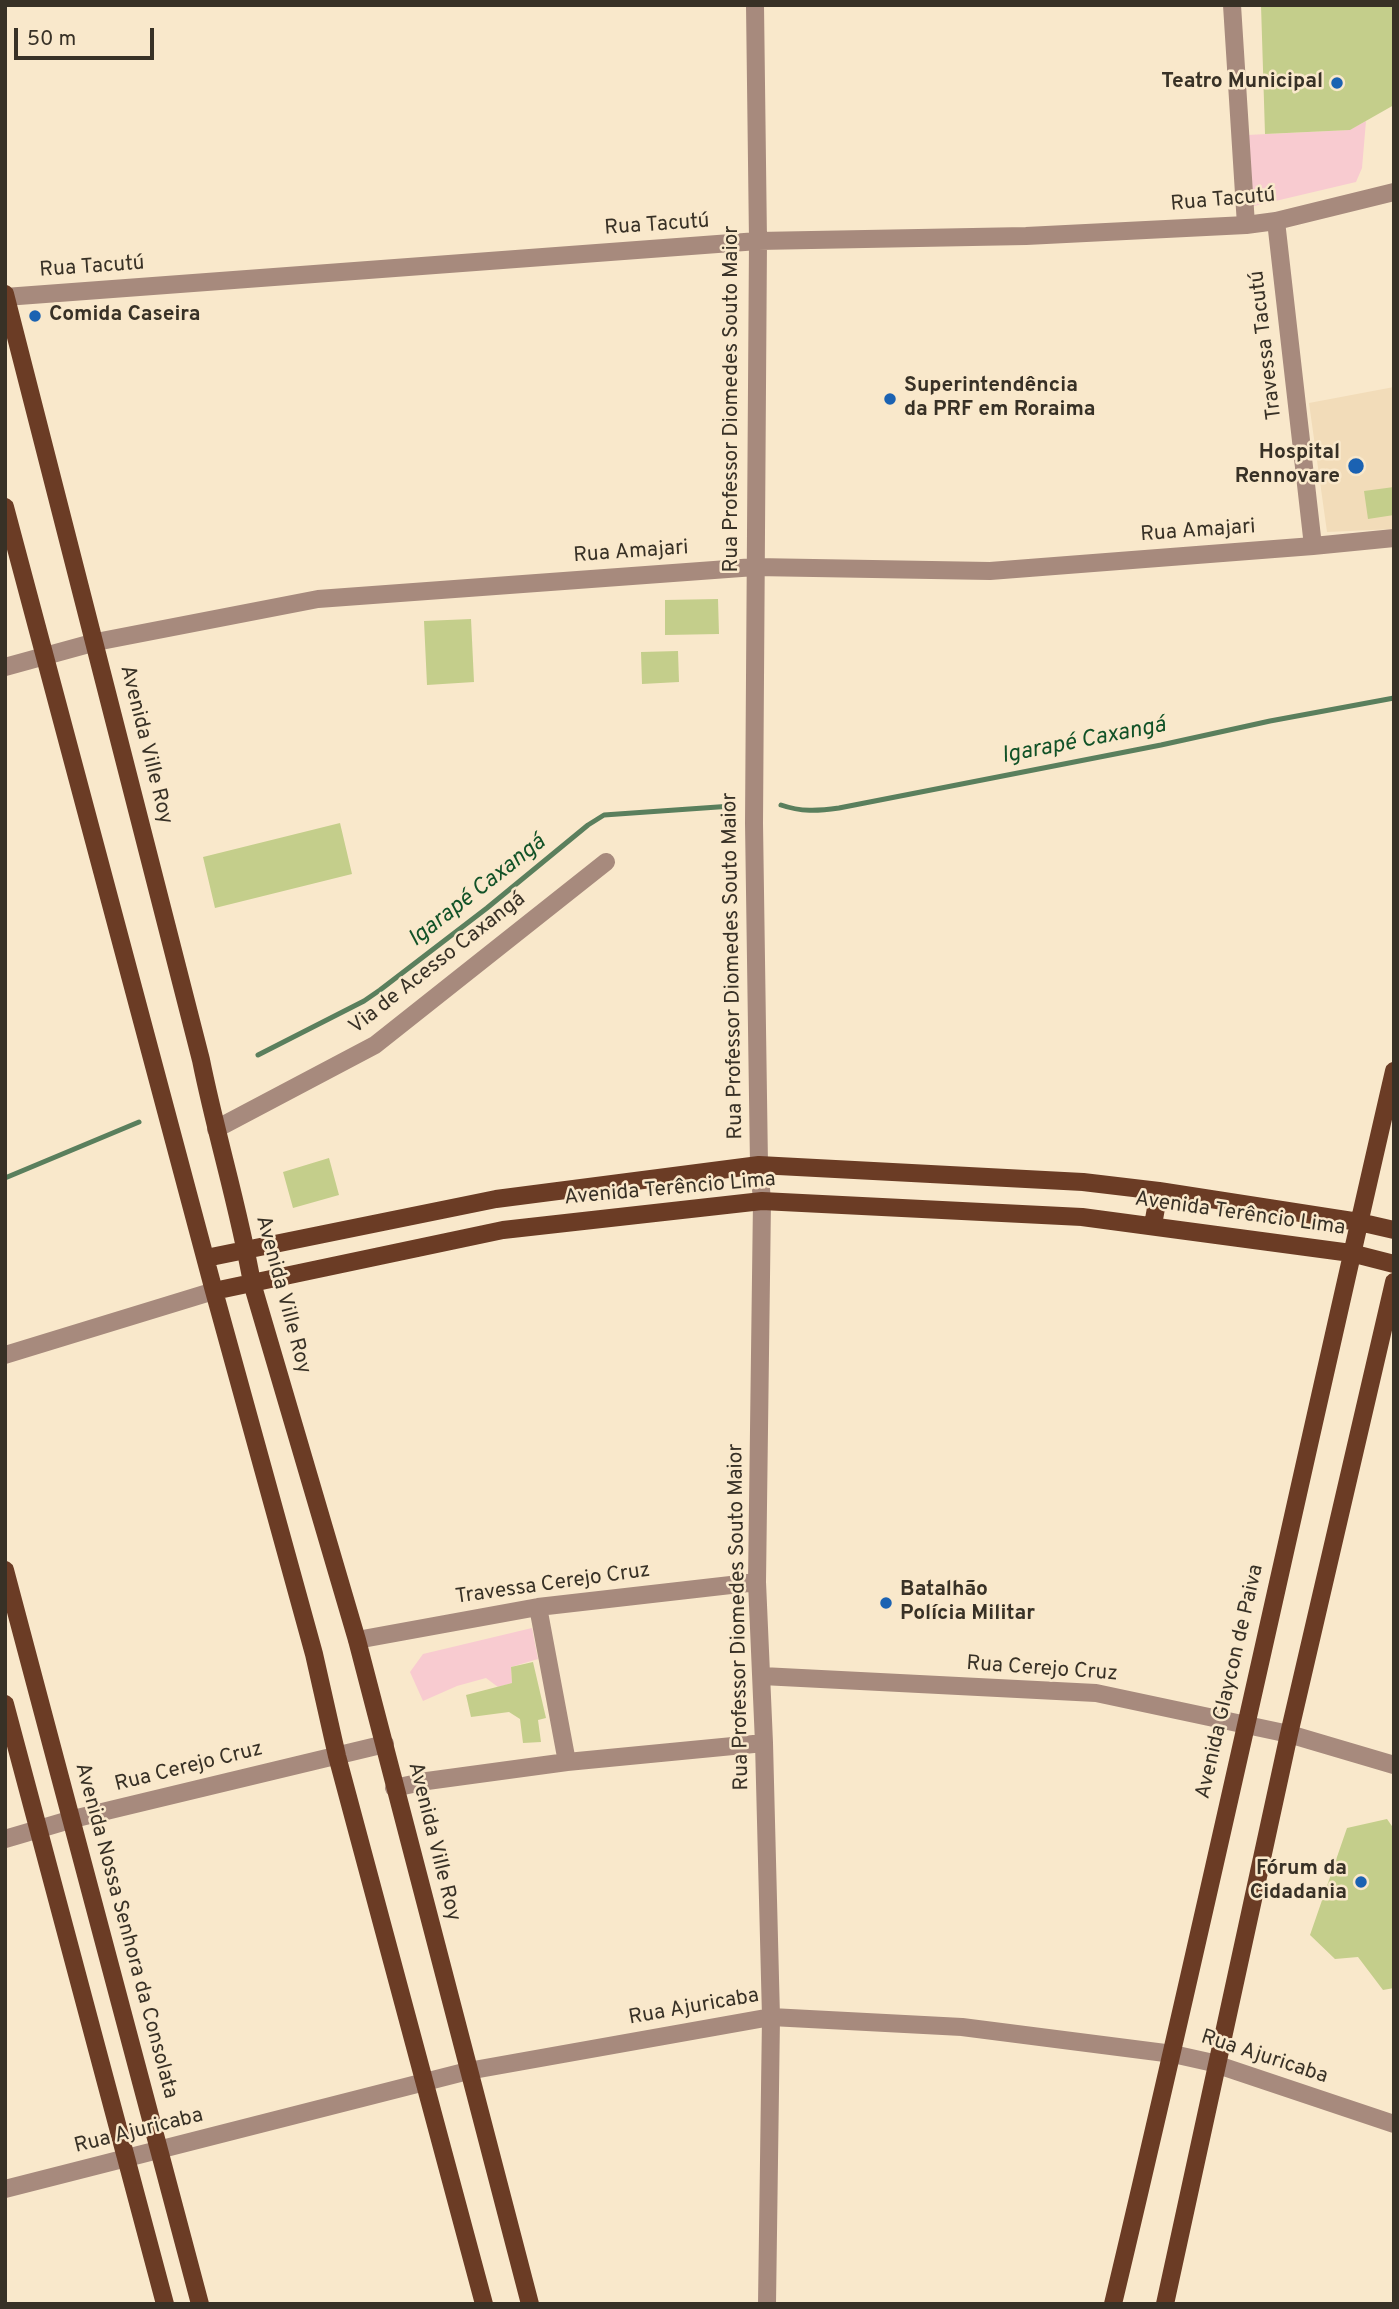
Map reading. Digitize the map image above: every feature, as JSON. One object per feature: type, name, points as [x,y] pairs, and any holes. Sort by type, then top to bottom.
[{"type":"main road","name":"Avenida Ville Roy","points":[[5,296],[96,642],[201,1060],[252,1283],[357,1640],[530,2304]]},
{"type":"main road","points":[[5,507],[214,1291],[314,1654],[337,1756],[484,2304]]},
{"type":"main road","name":"Avenida Glaycon de Paiva","points":[[1113,2304],[1173,2054],[1245,1723],[1394,1071]]},
{"type":"main road","name":"Avenida Terêncio Lima","points":[[206,1258],[496,1199],[759,1165],[1083,1182],[1160,1191],[1359,1222],[1394,1230]]},
{"type":"main road","points":[[1153,1225],[1160,1191]]},
{"type":"main road","name":"Avenida Terêncio Lima","points":[[214,1291],[503,1230],[762,1200],[1082,1217],[1351,1253],[1394,1264]]},
{"type":"main road","points":[[1165,2304],[1289,1734],[1394,1282]]},
{"type":"main road","name":"Avenida Nossa Senhora da Consolata","points":[[5,1570],[200,2304]]},
{"type":"main road","points":[[5,1704],[165,2304]]},
{"type":"street","name":"Rua Professor Diomedes Souto Maior","points":[[755,5],[758,241],[754,823],[759,1165],[762,1200],[757,1582],[771,2017],[767,2304]]},
{"type":"street","points":[[1232,5],[1245,225]]},
{"type":"street","name":"Rua Tacutú","points":[[5,296],[758,241],[1026,236],[1245,225],[1276,221],[1394,191]]},
{"type":"street","name":"Travessa Tacutú","points":[[1276,221],[1313,547]]},
{"type":"street","name":"Rua Amajari","points":[[5,667],[96,642],[318,599],[755,567],[990,571],[1313,547],[1394,538]]},
{"type":"street","name":"Via de Acesso Caxangá","points":[[214,1124],[375,1045],[606,862]]},
{"type":"street","name":"Avenida Terêncio Lima","points":[[5,1354],[214,1291]]},
{"type":"street","name":"Travessa Cerejo Cruz","points":[[357,1640],[538,1606],[757,1582]]},
{"type":"street","points":[[538,1606],[567,1762]]},
{"type":"street","name":"Rua Cerejo Cruz","points":[[762,1676],[1096,1693],[1245,1723],[1394,1765]]},
{"type":"street","points":[[394,1788],[567,1762],[764,1743]]},
{"type":"street","name":"Rua Cerejo Cruz","points":[[5,1839],[73,1819],[385,1744]]},
{"type":"street","name":"Rua Ajuricaba","points":[[5,2189],[468,2071],[771,2017],[962,2027],[1173,2054],[1216,2065],[1394,2124]]},
{"type":"shaded area","points":[[1366,121],[1362,168],[1356,182],[1250,207],[1247,135],[1349,130]]},
{"type":"shaded area","name":"Hospital Rennovare","points":[[1394,387],[1394,529],[1327,532],[1309,403]]},
{"type":"shaded area","points":[[532,1628],[538,1659],[511,1667],[512,1683],[498,1687],[486,1678],[457,1686],[423,1701],[410,1672],[423,1654]]},
{"type":"building","points":[[1261,5],[1394,5],[1394,105],[1350,130],[1265,134]]},
{"type":"building","points":[[1394,487],[1394,515],[1368,519],[1364,491]]},
{"type":"building","points":[[718,599],[719,634],[665,635],[665,600]]},
{"type":"building","points":[[471,619],[474,682],[427,685],[424,621]]},
{"type":"building","points":[[678,651],[679,682],[642,684],[641,652]]},
{"type":"building","points":[[340,823],[352,874],[215,908],[203,857]]},
{"type":"building","points":[[329,1158],[339,1195],[293,1208],[283,1172]]},
{"type":"building","points":[[533,1662],[546,1718],[538,1720],[541,1742],[523,1743],[520,1719],[509,1712],[471,1717],[466,1695],[512,1683],[511,1667]]},
{"type":"building","name":"Fórum da Cidadania","points":[[1387,1819],[1394,1829],[1394,1988],[1383,1990],[1358,1957],[1335,1959],[1310,1935],[1347,1828]]},
{"type":"waterway","name":"Igarapé Caxangá","points":[[781,805],[810,810],[839,808],[1394,698]]},
{"type":"waterway","name":"Igarapé Caxangá","points":[[258,1055],[364,1001],[380,990],[604,815],[732,806]]},
{"type":"waterway","name":"Igarapé Caxangá","points":[[5,1178],[139,1122]]},
{"type":"place","name":"Teatro Municipal","points":[[1337,83]]},
{"type":"place","name":"Comida Caseira","points":[[35,316]]},
{"type":"place","name":"Superintendência da PRF em Roraima","points":[[890,399]]},
{"type":"place","name":"Hospital Rennovare","points":[[1356,466]]},
{"type":"place","name":"Batalhão Polícia Militar","points":[[886,1603]]},
{"type":"place","name":"Fórum da Cidadania","points":[[1361,1882]]}]
